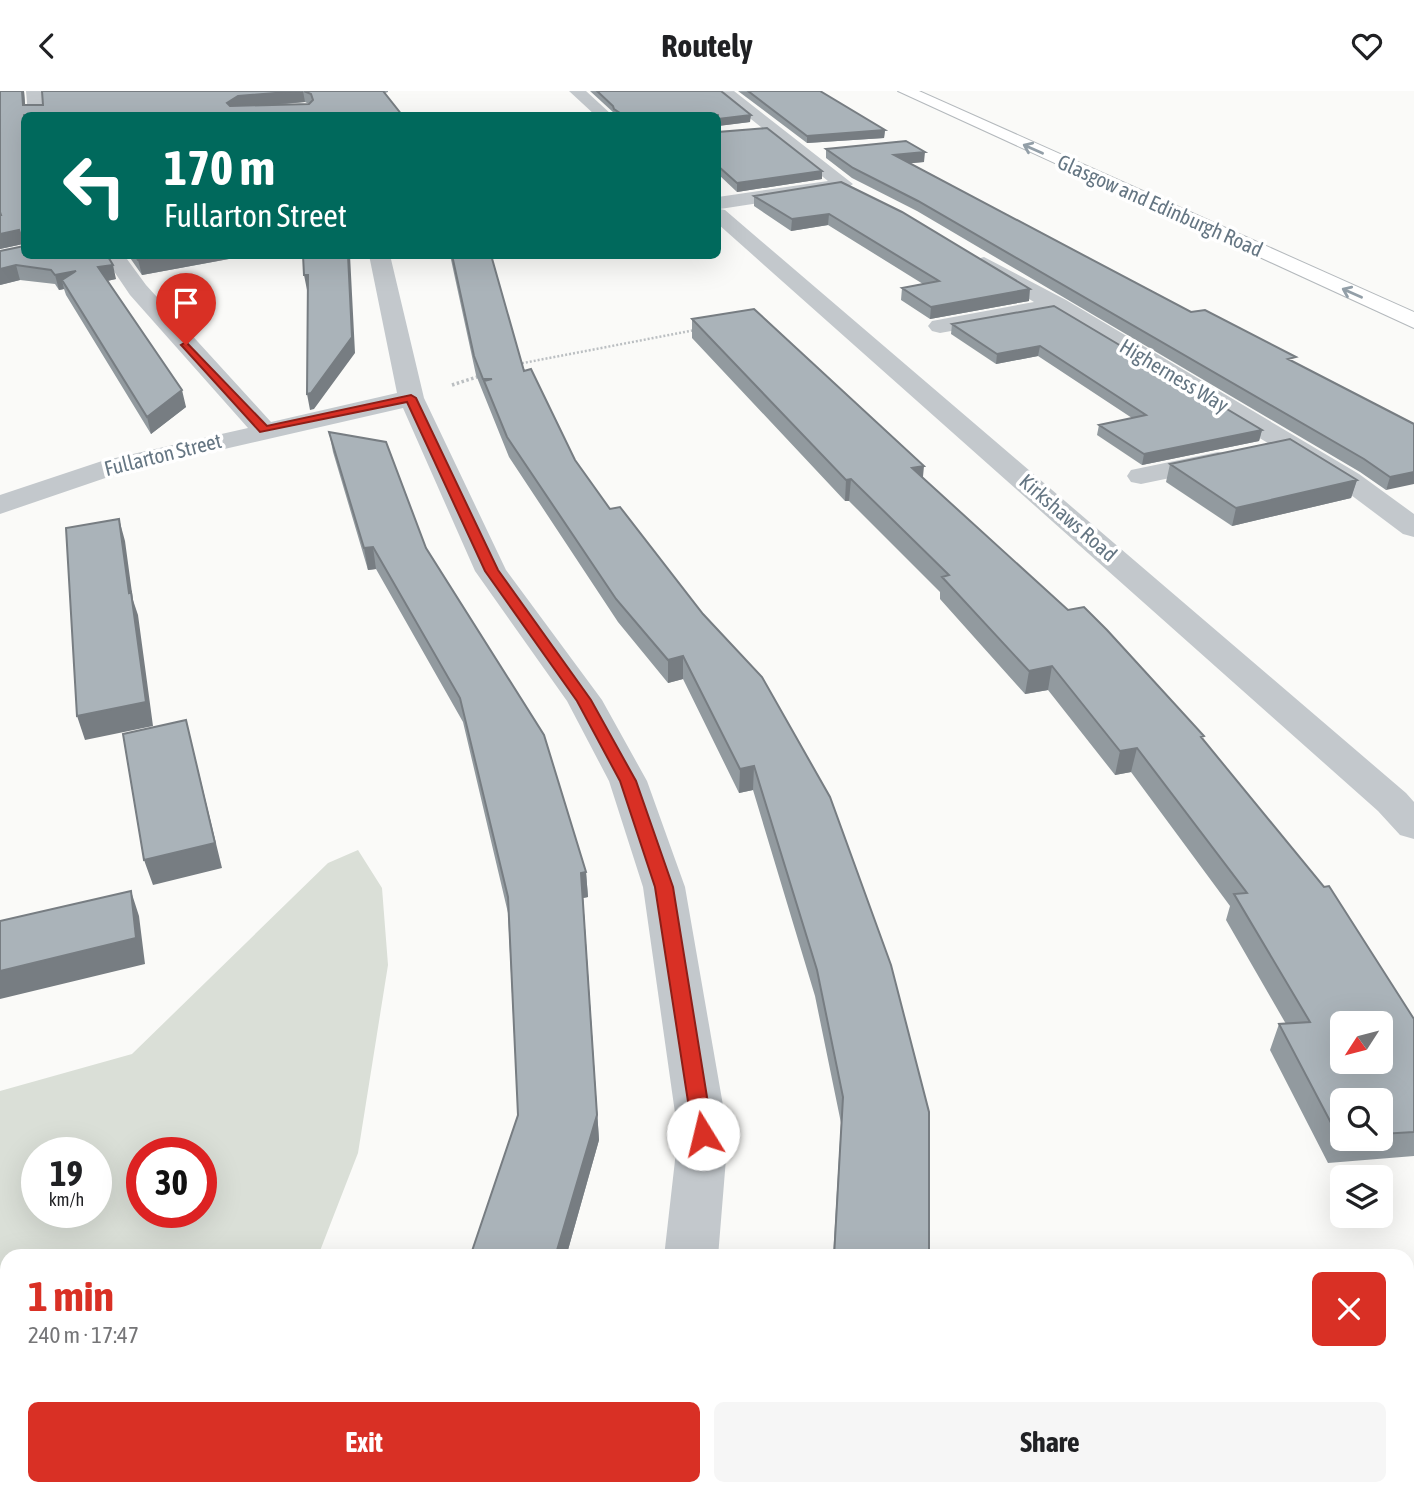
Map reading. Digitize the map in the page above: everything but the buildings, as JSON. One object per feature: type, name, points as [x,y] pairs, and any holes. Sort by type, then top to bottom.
[{"type":"highway","name":"Glasgow and Edinburgh Road","points":[[906,91],[1414,321]]},
{"type":"street","points":[[34,91],[36,112]]},
{"type":"street","points":[[582,96],[603,91]]},
{"type":"street","points":[[721,204],[855,190],[724,91]]},
{"type":"street","points":[[582,96],[601,112]]},
{"type":"street","points":[[745,131],[773,128]]},
{"type":"street","points":[[803,152],[830,149]]},
{"type":"street","name":"Kirkshaws Road","points":[[721,217],[1382,792],[1414,826]]},
{"type":"street","name":"Higherness Way","points":[[963,250],[1349,480],[1414,529]]},
{"type":"street","points":[[117,259],[149,288],[264,430]]},
{"type":"street","points":[[380,259],[411,398],[491,571],[584,700],[628,781],[664,887],[703,1134],[692,1249]]},
{"type":"street","points":[[940,326],[1058,305]]},
{"type":"street","name":"Fullarton Street","points":[[0,505],[112,467],[411,398]]},
{"type":"street","points":[[1141,476],[1291,445]]},
{"type":"path","points":[[517,364],[703,329]]},
{"type":"path","points":[[411,398],[482,375]]},
{"type":"shaded area","points":[[358,850],[382,888],[388,965],[358,1153],[321,1249],[0,1249],[0,1091],[132,1054],[328,863]]},
{"type":"route","points":[[186,345],[264,430],[411,398],[491,571],[584,700],[628,781],[664,887],[703,1134]]}]
